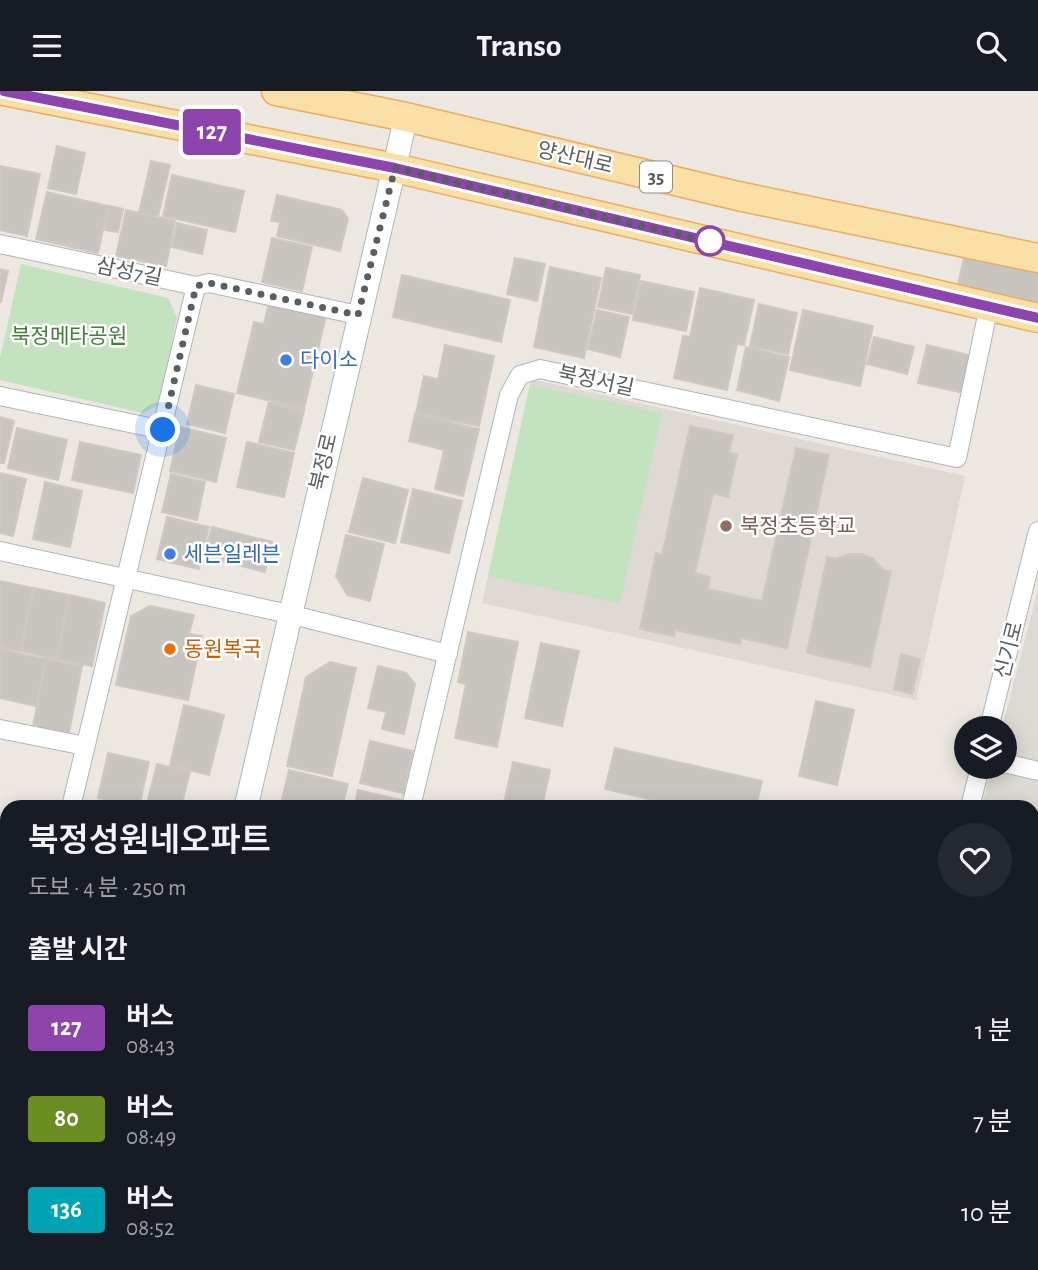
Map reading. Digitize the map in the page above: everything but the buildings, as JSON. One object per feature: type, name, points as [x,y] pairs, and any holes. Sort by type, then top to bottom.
[{"type":"main road","points":[[4,91],[395,168],[1038,318]]},
{"type":"main road","name":"양산대로","points":[[276,91],[406,117],[738,197],[1038,258]]},
{"type":"street","name":"북정로","points":[[248,800],[406,117]]},
{"type":"street","name":"삼성7길","points":[[0,244],[196,286],[209,283],[358,315]]},
{"type":"street","points":[[73,800],[196,286]]},
{"type":"street","name":"북정서길","points":[[413,800],[509,395],[520,375],[540,369],[957,458],[989,306]]},
{"type":"street","points":[[0,396],[163,430]]},
{"type":"street","name":"신기로","points":[[992,716],[1038,531]]},
{"type":"street","points":[[0,551],[289,614],[448,654]]},
{"type":"street","points":[[0,729],[85,746]]},
{"type":"street","points":[[1017,766],[1038,771]]},
{"type":"street","points":[[972,800],[977,779]]},
{"type":"shaded area","name":"북정초등학교","points":[[531,379],[965,476],[916,700],[482,603]]},
{"type":"shaded area","points":[[1038,589],[1038,800],[983,800],[989,779],[1017,779],[1017,716],[1005,716]]},
{"type":"green space","name":"북정메타공원","points":[[21,264],[168,298],[177,317],[159,405],[142,413],[0,380],[0,358]]},
{"type":"green space","points":[[530,385],[662,413],[620,603],[488,576]]},
{"type":"bus line","name":"127","points":[[4,91],[395,168],[1038,318]]},
{"type":"place","name":"다이소","points":[[286,360]]},
{"type":"place","name":"북정초등학교","points":[[726,526]]},
{"type":"place","name":"세븐일레븐","points":[[170,554]]},
{"type":"place","name":"동원복국","points":[[170,649]]},
{"type":"route","points":[[163,430],[196,286],[209,283],[358,315],[395,168],[719,244],[710,241]]}]
